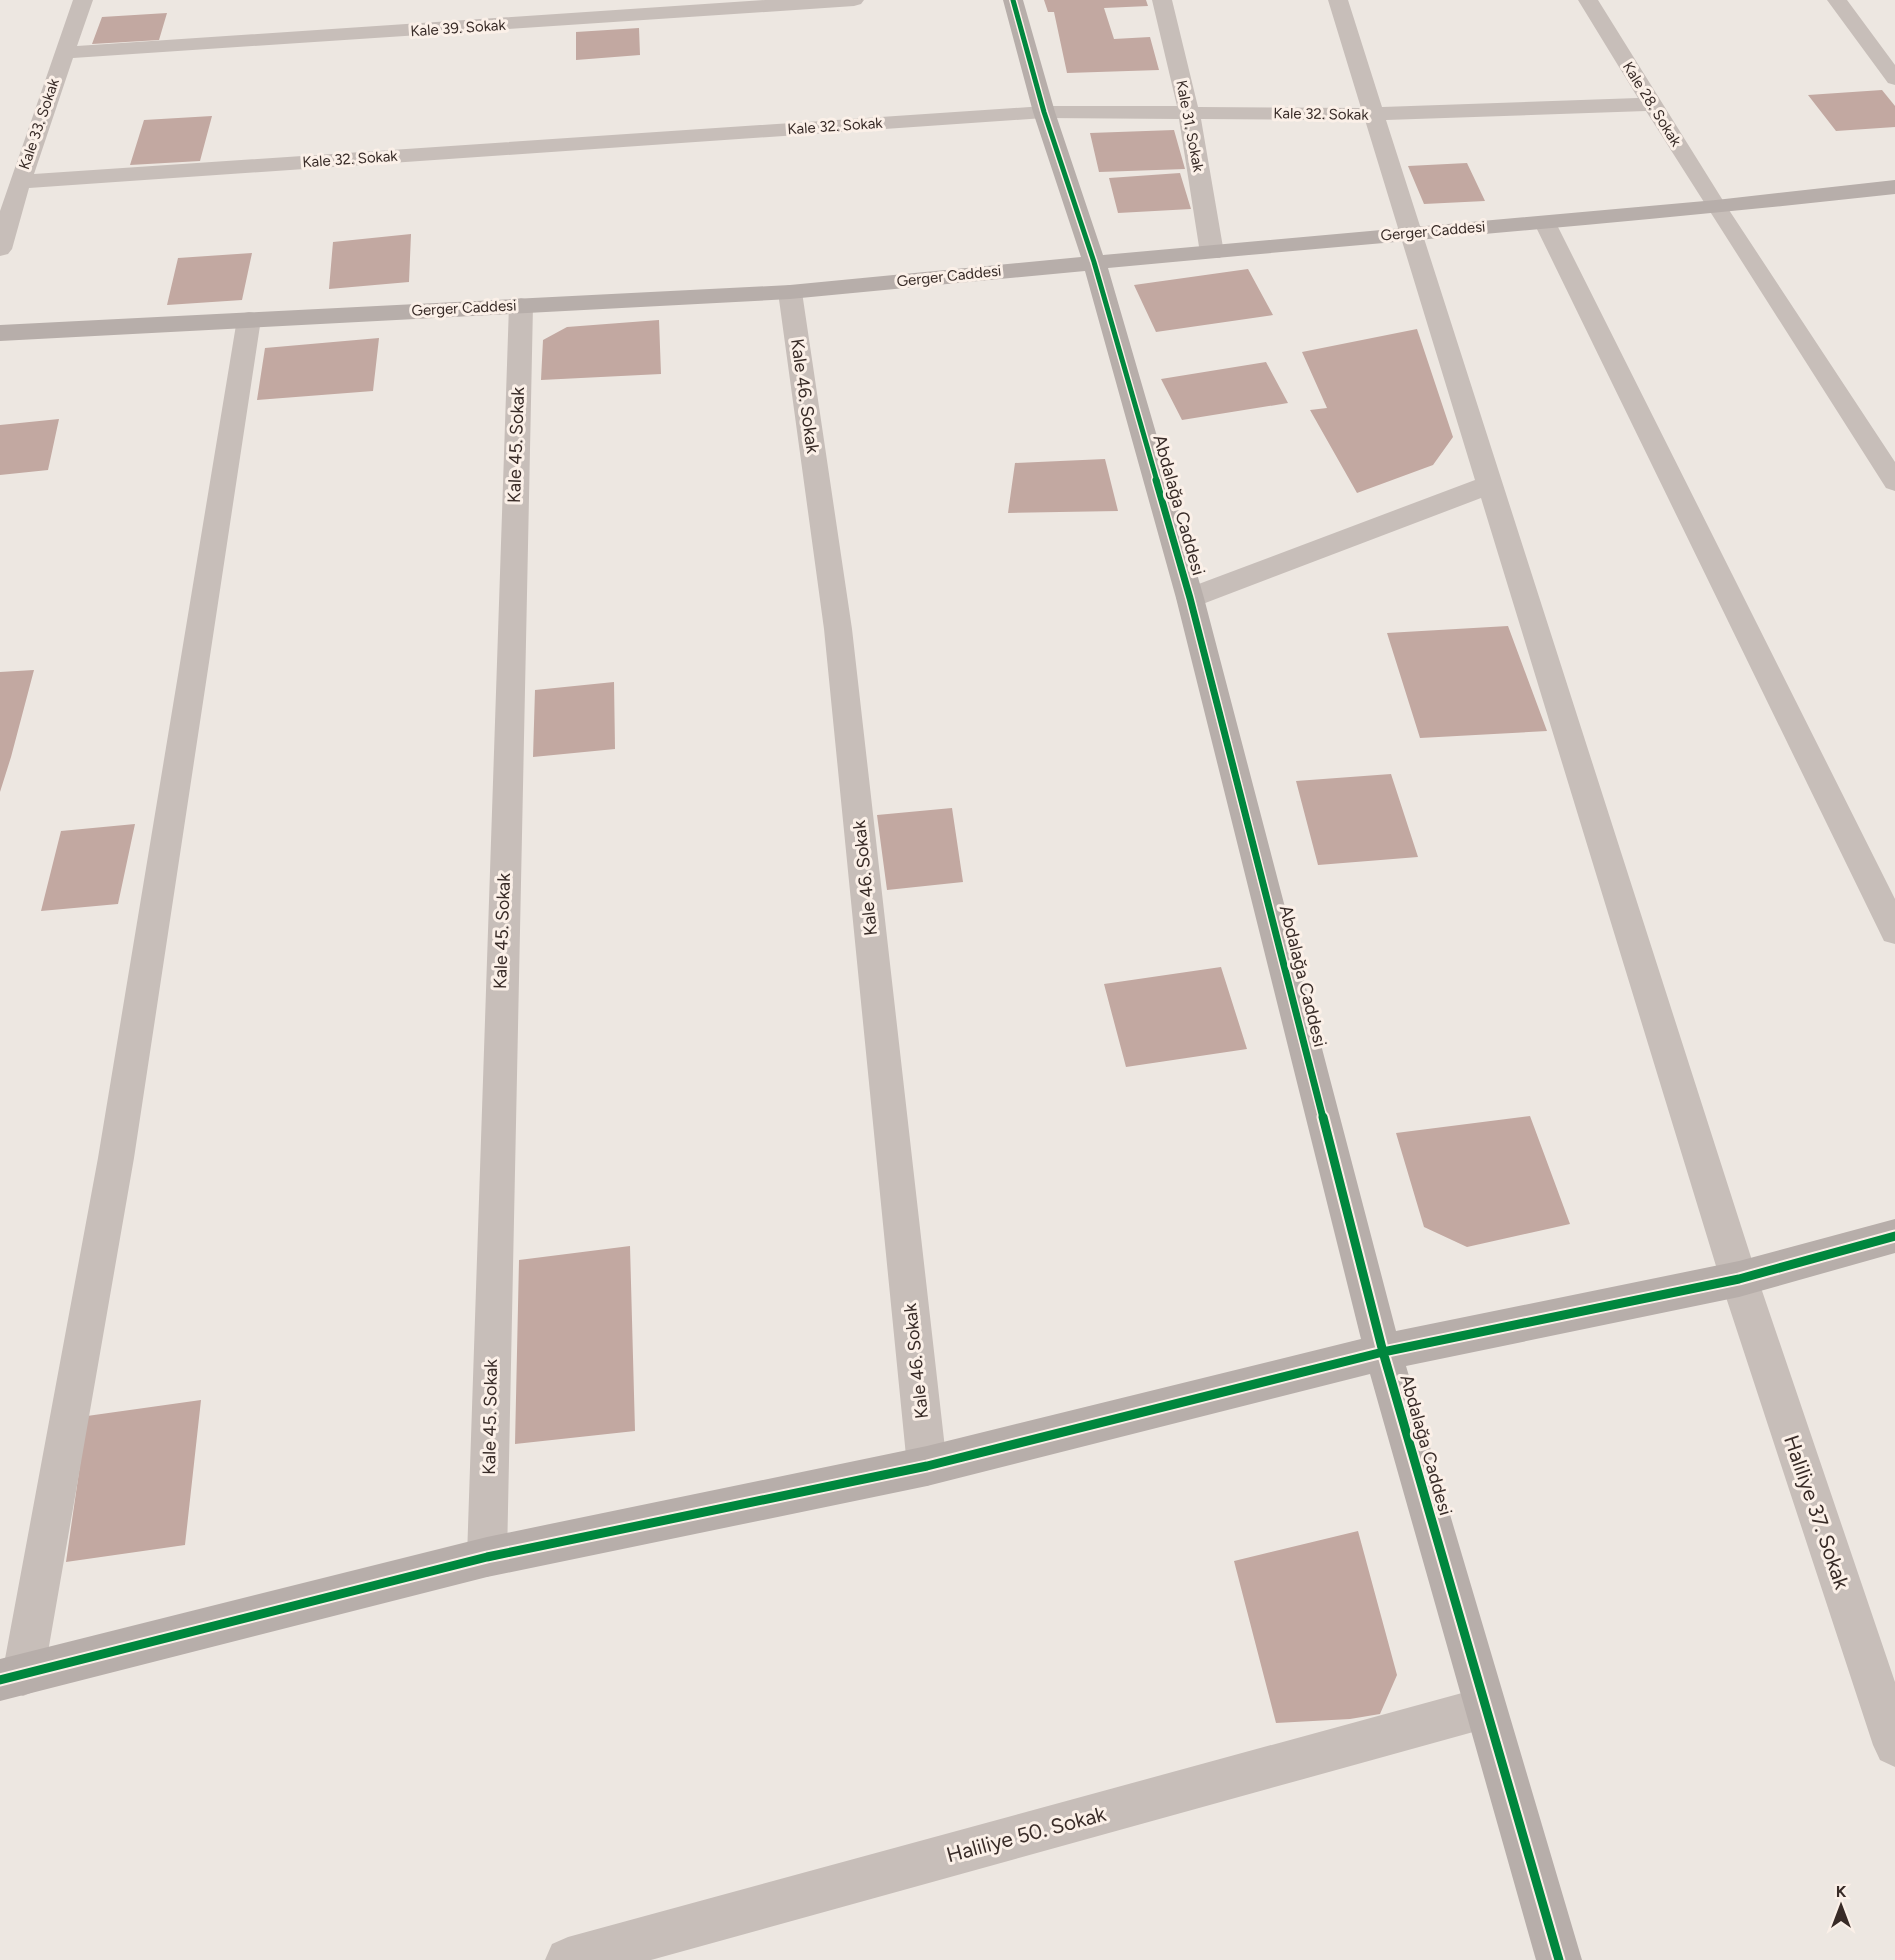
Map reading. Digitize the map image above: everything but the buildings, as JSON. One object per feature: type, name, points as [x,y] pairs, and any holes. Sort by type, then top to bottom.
[{"type":"street","name":"Kale 33. Sokak","points":[[0,249],[63,53],[83,0]]},
{"type":"street","name":"Kale 39. Sokak","points":[[63,53],[854,0]]},
{"type":"street","name":"Abdalağa Caddesi","points":[[1013,0],[1044,112],[1094,262],[1190,598],[1383,1352],[1484,1708],[1559,1960]]},
{"type":"street","name":"Kale 31. Sokak","points":[[1162,0],[1189,112],[1212,254]]},
{"type":"street","name":"Haliliye 37. Sokak","points":[[1338,0],[1413,232],[1739,1279],[1895,1745]]},
{"type":"street","name":"Kale 28. Sokak","points":[[1588,0],[1716,207],[1895,482]]},
{"type":"street","points":[[1837,0],[1895,79]]},
{"type":"street","name":"Kale 32. Sokak","points":[[20,182],[1044,112],[1374,114],[1652,104]]},
{"type":"street","name":"Gerger Caddesi","points":[[0,333],[790,292],[1094,262],[1212,254],[1413,232],[1545,223],[1716,207],[1895,187]]},
{"type":"street","points":[[1545,223],[1895,931]]},
{"type":"street","name":"Kale 46. Sokak","points":[[790,292],[838,630],[927,1466]]},
{"type":"street","name":"Kale 45. Sokak","points":[[487,1557],[495,1158],[521,305]]},
{"type":"street","points":[[249,319],[116,1158],[11,1678],[487,1557],[927,1466],[1383,1352],[1739,1279],[1895,1236]]},
{"type":"street","points":[[1190,598],[1491,484]]},
{"type":"street","name":"Haliliye 50. Sokak","points":[[568,1960],[1484,1708]]},
{"type":"cycle path","points":[[1013,0],[1044,112],[1094,262],[1190,598],[1383,1352],[1559,1960]]},
{"type":"cycle path","points":[[0,1680],[487,1557],[927,1466],[1383,1352],[1739,1279],[1895,1236]]}]
